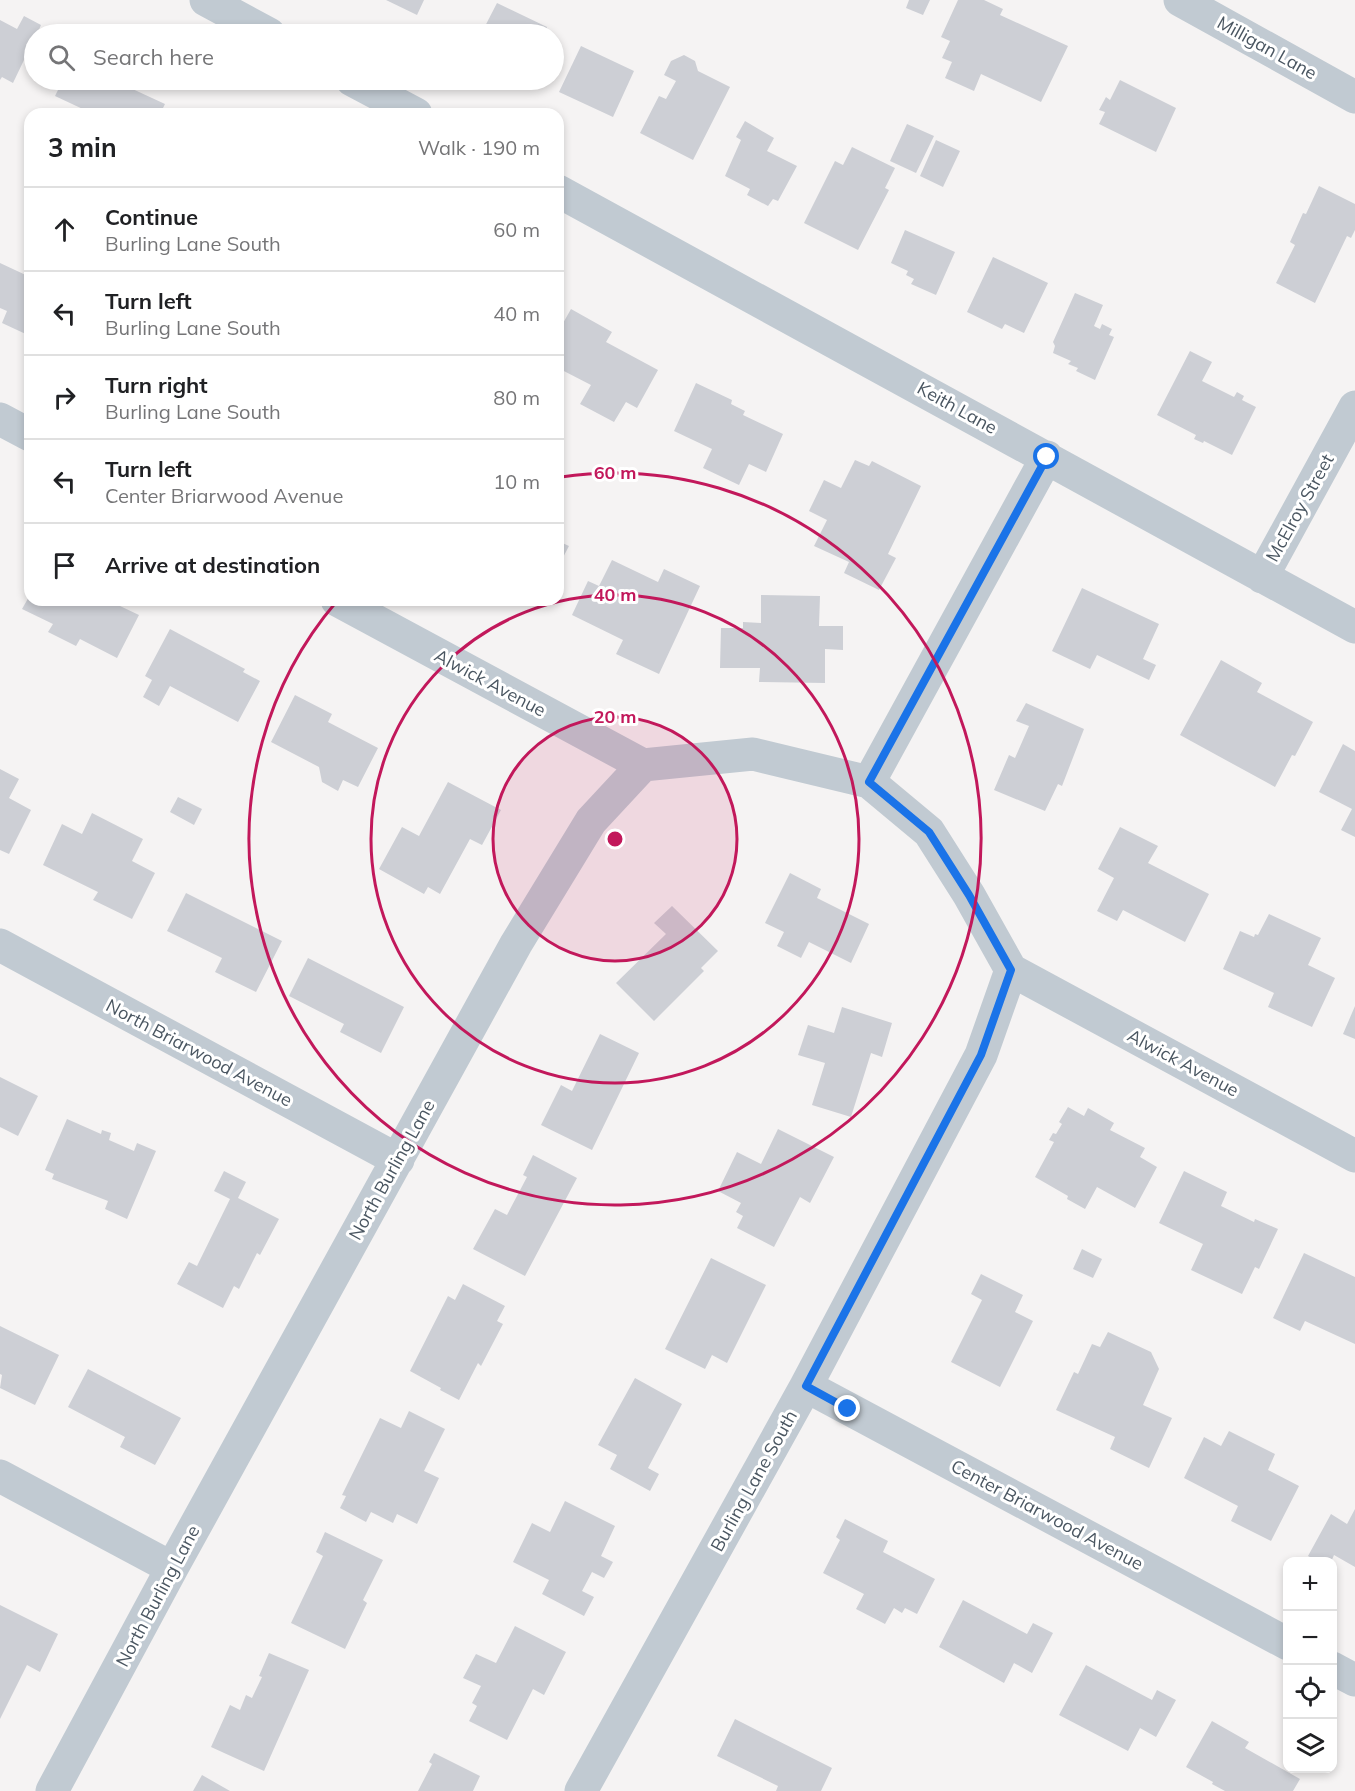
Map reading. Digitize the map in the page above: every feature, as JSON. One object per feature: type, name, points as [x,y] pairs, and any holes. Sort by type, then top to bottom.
[{"type":"street","points":[[206,0],[250,24]]},
{"type":"street","name":"Milligan Lane","points":[[1180,0],[1355,97]]},
{"type":"street","points":[[371,90],[405,108]]},
{"type":"street","name":"Keith Lane","points":[[564,194],[1355,627]]},
{"type":"street","name":"McElroy Street","points":[[1263,577],[1355,407]]},
{"type":"street","points":[[0,419],[24,432]]},
{"type":"street","points":[[869,782],[1047,457]]},
{"type":"street","name":"Alwick Avenue","points":[[348,606],[643,765]]},
{"type":"street","points":[[643,765],[753,754],[869,782],[929,832],[969,895],[1011,970]]},
{"type":"street","name":"North Burling Lane","points":[[52,1791],[172,1568],[516,944],[591,822],[643,765]]},
{"type":"street","name":"North Briarwood Avenue","points":[[0,945],[398,1160]]},
{"type":"street","name":"Alwick Avenue","points":[[1011,970],[1355,1156]]},
{"type":"street","name":"Burling Lane South","points":[[584,1790],[806,1386],[981,1055],[1011,970]]},
{"type":"street","name":"Center Briarwood Avenue","points":[[806,1386],[1283,1642]]},
{"type":"street","points":[[0,1476],[172,1568]]},
{"type":"street","points":[[1337,1671],[1355,1680]]},
{"type":"building","points":[[386,0],[424,0],[417,15]]},
{"type":"building","points":[[909,0],[930,0],[923,15],[906,8]]},
{"type":"building","points":[[958,0],[984,0],[1003,9],[1000,15],[1068,46],[1041,102],[981,74],[974,91],[945,78],[952,62],[942,58],[950,41],[941,37]]},
{"type":"building","points":[[497,3],[541,24],[486,24]]},
{"type":"building","points":[[24,16],[39,24],[24,24],[24,60],[13,83],[2,77],[0,80],[0,20],[17,29]]},
{"type":"building","points":[[581,46],[634,71],[613,117],[559,92],[564,90],[564,82]]},
{"type":"building","points":[[684,55],[695,61],[698,71],[730,87],[693,160],[640,133],[659,96],[666,99],[676,81],[664,75],[671,61]]},
{"type":"building","points":[[1120,80],[1176,108],[1156,152],[1099,124],[1105,112],[1099,110],[1106,97],[1110,100]]},
{"type":"building","points":[[58,90],[135,90],[165,104],[163,108],[81,108],[55,96]]},
{"type":"building","points":[[745,121],[774,138],[767,151],[797,166],[778,201],[773,199],[768,206],[747,195],[750,189],[725,176],[741,140],[736,137]]},
{"type":"building","points":[[907,124],[934,136],[916,173],[890,161]]},
{"type":"building","points":[[936,140],[960,151],[943,187],[920,176]]},
{"type":"building","points":[[852,147],[895,168],[885,188],[889,190],[858,250],[804,223],[835,161],[843,165]]},
{"type":"building","points":[[1319,186],[1355,204],[1355,230],[1351,238],[1347,236],[1315,303],[1276,283],[1295,245],[1290,242]]},
{"type":"building","points":[[905,230],[955,252],[936,295],[911,284],[914,279],[906,275],[908,271],[891,263]]},
{"type":"building","points":[[993,257],[1048,283],[1024,333],[1005,324],[1002,329],[967,312]]},
{"type":"building","points":[[0,263],[24,274],[24,333],[2,323],[7,311],[0,308]]},
{"type":"building","points":[[1075,293],[1103,305],[1094,326],[1100,329],[1102,324],[1112,329],[1109,335],[1114,337],[1095,380],[1076,371],[1078,368],[1068,364],[1071,361],[1053,353],[1055,346],[1053,342]]},
{"type":"building","points":[[571,309],[612,332],[606,342],[658,370],[637,408],[626,402],[614,422],[580,404],[591,385],[564,371],[564,321]]},
{"type":"building","points":[[1190,351],[1212,362],[1202,381],[1234,397],[1237,392],[1244,396],[1242,400],[1256,407],[1232,455],[1204,441],[1203,443],[1194,439],[1196,435],[1157,415]]},
{"type":"building","points":[[696,383],[732,400],[731,404],[745,411],[743,415],[783,434],[766,472],[749,464],[739,485],[703,468],[712,449],[674,431]]},
{"type":"building","points":[[855,460],[869,466],[872,461],[921,486],[888,554],[896,558],[879,590],[844,573],[849,562],[814,546],[827,520],[809,511],[824,480],[841,488]]},
{"type":"building","points":[[564,544],[569,546],[564,556]]},
{"type":"building","points":[[612,560],[658,582],[664,569],[700,586],[659,674],[616,654],[623,640],[572,615],[588,581],[599,586]]},
{"type":"building","points":[[1082,588],[1159,624],[1143,659],[1156,665],[1149,680],[1097,655],[1090,669],[1052,651]]},
{"type":"building","points":[[761,595],[820,596],[819,626],[843,626],[843,650],[825,649],[825,683],[759,682],[760,668],[720,668],[721,628],[743,628],[743,622],[761,623]]},
{"type":"building","points":[[24,606],[120,606],[139,615],[117,658],[80,639],[76,646],[48,632],[53,624],[22,609]]},
{"type":"building","points":[[170,629],[245,669],[243,672],[260,681],[238,722],[170,686],[159,706],[143,697],[152,680],[145,676]]},
{"type":"building","points":[[1221,660],[1262,683],[1257,692],[1313,722],[1275,787],[1180,735]]},
{"type":"building","points":[[295,695],[332,714],[328,722],[378,748],[358,787],[343,780],[338,791],[322,782],[319,767],[271,742]]},
{"type":"building","points":[[1026,703],[1084,729],[1062,786],[1058,784],[1045,811],[994,790],[1009,755],[1015,758],[1029,726],[1016,721]]},
{"type":"building","points":[[1343,744],[1355,751],[1355,837],[1341,830],[1352,809],[1319,792]]},
{"type":"building","points":[[0,769],[19,779],[9,798],[31,810],[9,854],[0,850]]},
{"type":"building","points":[[448,782],[501,810],[482,845],[470,839],[440,894],[428,887],[424,894],[379,869],[402,827],[419,836]]},
{"type":"building","points":[[178,797],[202,809],[194,825],[170,812]]},
{"type":"building","points":[[92,813],[143,839],[132,861],[155,873],[132,919],[93,900],[98,892],[43,865],[62,824],[82,834]]},
{"type":"building","points":[[1120,827],[1158,846],[1148,863],[1209,894],[1185,942],[1123,910],[1117,921],[1097,911],[1114,878],[1098,869]]},
{"type":"building","points":[[790,873],[821,889],[817,898],[869,924],[851,963],[809,942],[801,958],[777,946],[784,932],[765,923]]},
{"type":"building","points":[[186,893],[282,941],[256,992],[215,972],[222,958],[167,931]]},
{"type":"building","points":[[672,906],[718,951],[701,968],[704,971],[654,1021],[616,983],[666,934],[654,923]]},
{"type":"building","points":[[1269,914],[1321,938],[1308,965],[1335,978],[1312,1027],[1268,1007],[1274,993],[1223,969],[1240,931],[1254,937],[1255,934],[1258,935]]},
{"type":"building","points":[[308,958],[404,1007],[381,1053],[340,1032],[344,1024],[289,996]]},
{"type":"building","points":[[1355,1006],[1355,1039],[1343,1034]]},
{"type":"building","points":[[842,1007],[892,1023],[882,1057],[871,1053],[851,1117],[812,1105],[825,1063],[798,1055],[808,1025],[834,1033]]},
{"type":"building","points":[[600,1034],[639,1053],[592,1150],[541,1125],[561,1085],[572,1091]]},
{"type":"building","points":[[0,1077],[38,1096],[18,1136],[0,1127]]},
{"type":"building","points":[[1068,1107],[1084,1116],[1088,1108],[1114,1123],[1110,1130],[1145,1148],[1140,1157],[1157,1167],[1135,1208],[1097,1187],[1085,1209],[1035,1177],[1054,1142],[1049,1140],[1062,1124],[1059,1122]]},
{"type":"building","points":[[67,1119],[101,1134],[102,1130],[111,1133],[109,1140],[134,1151],[137,1143],[156,1151],[127,1219],[105,1209],[108,1201],[52,1179],[54,1174],[45,1170]]},
{"type":"building","points":[[778,1129],[834,1157],[810,1203],[800,1197],[774,1247],[737,1228],[743,1216],[736,1212],[741,1203],[718,1191],[737,1152],[761,1164]]},
{"type":"building","points":[[533,1155],[577,1178],[525,1276],[473,1249],[495,1209],[507,1215],[527,1177],[523,1175]]},
{"type":"building","points":[[224,1171],[246,1182],[238,1198],[279,1219],[260,1255],[257,1253],[239,1289],[234,1286],[223,1308],[177,1284],[189,1262],[197,1266],[230,1199],[214,1191]]},
{"type":"building","points":[[1184,1171],[1227,1192],[1221,1206],[1254,1222],[1255,1219],[1278,1229],[1259,1269],[1255,1267],[1242,1294],[1191,1270],[1203,1244],[1159,1223]]},
{"type":"building","points":[[1082,1249],[1102,1259],[1093,1278],[1073,1269]]},
{"type":"building","points":[[1304,1253],[1355,1277],[1355,1344],[1305,1321],[1300,1331],[1273,1318]]},
{"type":"building","points":[[711,1258],[766,1285],[727,1363],[712,1355],[705,1369],[665,1349]]},
{"type":"building","points":[[981,1274],[1023,1295],[1015,1312],[1033,1321],[1000,1387],[951,1362],[982,1300],[971,1294]]},
{"type":"building","points":[[463,1284],[505,1306],[497,1321],[503,1324],[481,1366],[478,1363],[459,1400],[410,1371],[448,1296],[455,1300]]},
{"type":"building","points":[[0,1326],[59,1355],[35,1405],[0,1388],[2,1375],[0,1374]]},
{"type":"building","points":[[1108,1332],[1151,1352],[1159,1369],[1143,1405],[1172,1418],[1149,1468],[1110,1449],[1115,1437],[1056,1410],[1074,1372],[1078,1374],[1092,1344],[1100,1347]]},
{"type":"building","points":[[88,1369],[181,1418],[155,1465],[120,1447],[125,1437],[68,1407]]},
{"type":"building","points":[[635,1378],[682,1404],[648,1468],[659,1474],[650,1491],[610,1469],[617,1455],[598,1445]]},
{"type":"building","points":[[409,1411],[445,1429],[424,1471],[439,1478],[417,1524],[397,1514],[393,1523],[371,1512],[366,1522],[340,1508],[346,1496],[342,1495],[380,1418],[401,1428]]},
{"type":"building","points":[[1229,1431],[1275,1454],[1268,1470],[1299,1486],[1271,1541],[1231,1521],[1238,1506],[1184,1478],[1204,1437],[1221,1446]]},
{"type":"building","points":[[565,1501],[615,1526],[601,1556],[613,1562],[604,1578],[592,1572],[582,1591],[594,1597],[584,1616],[542,1594],[549,1580],[513,1562],[532,1523],[550,1532]]},
{"type":"building","points":[[1355,1509],[1355,1567],[1334,1555],[1333,1557],[1308,1556],[1331,1514],[1347,1524]]},
{"type":"building","points":[[845,1519],[888,1541],[883,1552],[935,1579],[917,1614],[905,1608],[902,1613],[894,1608],[885,1624],[856,1609],[864,1594],[823,1573],[840,1540],[836,1537]]},
{"type":"building","points":[[325,1532],[383,1560],[363,1600],[367,1603],[345,1649],[291,1623],[323,1556],[316,1552]]},
{"type":"building","points":[[963,1600],[1027,1634],[1033,1623],[1053,1633],[1032,1673],[1014,1663],[1004,1683],[939,1647]]},
{"type":"building","points":[[0,1605],[58,1634],[40,1672],[27,1665],[0,1719]]},
{"type":"building","points":[[515,1626],[566,1652],[544,1695],[533,1689],[507,1740],[469,1721],[477,1706],[472,1703],[481,1686],[463,1678],[476,1654],[496,1663]]},
{"type":"building","points":[[269,1653],[309,1670],[264,1771],[211,1747],[230,1705],[240,1710],[246,1695],[252,1698],[262,1677],[259,1676]]},
{"type":"building","points":[[1086,1665],[1152,1700],[1157,1690],[1176,1700],[1156,1737],[1140,1728],[1128,1751],[1059,1715]]},
{"type":"building","points":[[735,1719],[832,1768],[821,1791],[776,1791],[778,1786],[717,1756]]},
{"type":"building","points":[[1212,1721],[1249,1742],[1245,1748],[1283,1769],[1283,1773],[1289,1773],[1300,1779],[1293,1791],[1225,1791],[1186,1767]]},
{"type":"building","points":[[434,1753],[480,1776],[473,1791],[418,1791],[432,1764],[429,1762]]},
{"type":"building","points":[[202,1775],[230,1791],[193,1791]]},
{"type":"route","points":[[848,1409],[806,1386],[981,1055],[1011,970],[969,895],[929,832],[869,782],[1047,457]]}]
